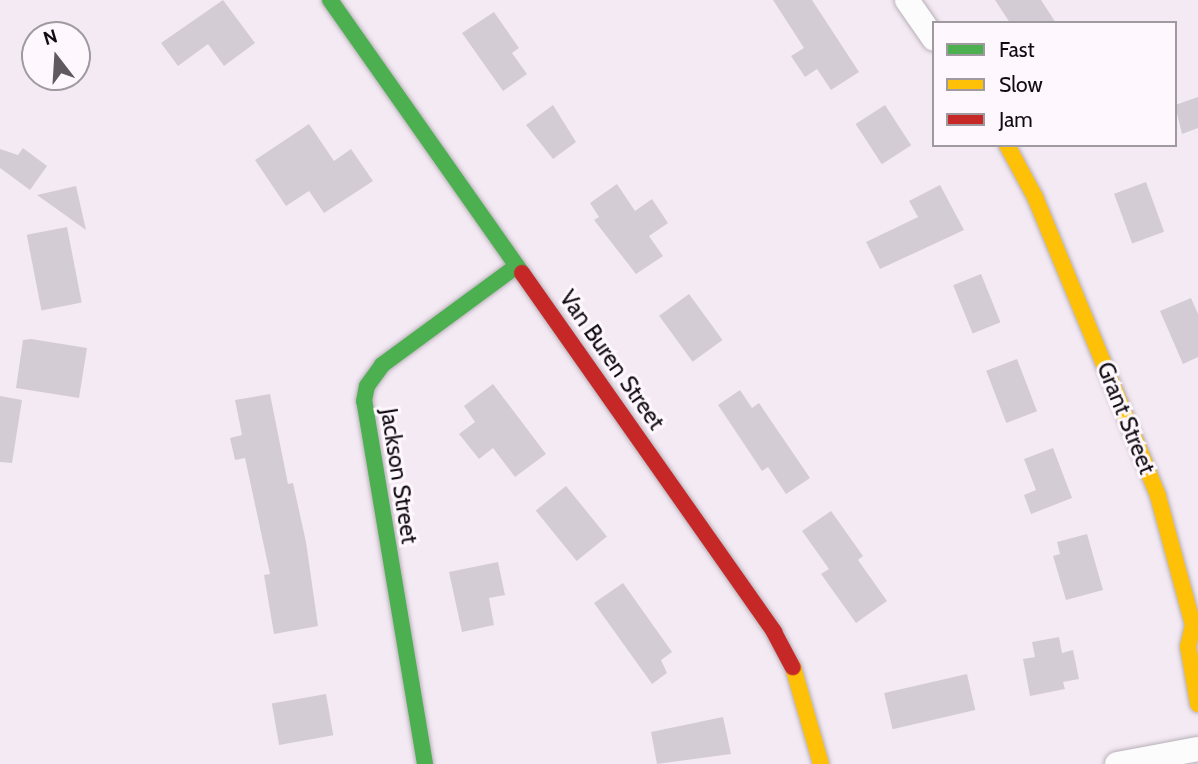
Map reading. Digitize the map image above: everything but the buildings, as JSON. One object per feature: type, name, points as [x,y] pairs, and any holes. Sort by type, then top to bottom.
[{"type":"street","name":"Van Buren Street","points":[[330,0],[774,632],[793,668],[821,764]]},
{"type":"street","points":[[907,0],[932,36]]},
{"type":"street","name":"Grant Street","points":[[1008,147],[1035,197],[1158,496],[1196,621],[1188,646],[1198,704]]},
{"type":"street","name":"Jackson Street","points":[[425,764],[364,401],[367,386],[382,365],[517,266]]},
{"type":"street","points":[[1117,764],[1198,749]]},
{"type":"traffic: fast","points":[[330,0],[522,273]]},
{"type":"traffic: fast","points":[[425,764],[364,401],[367,386],[382,365],[517,266]]},
{"type":"traffic: slow","points":[[1008,147],[1035,197],[1158,496],[1193,625],[1188,646],[1198,704]]},
{"type":"traffic: slow","points":[[793,667],[821,764]]},
{"type":"traffic: jam","points":[[522,273],[774,632],[793,667]]}]
